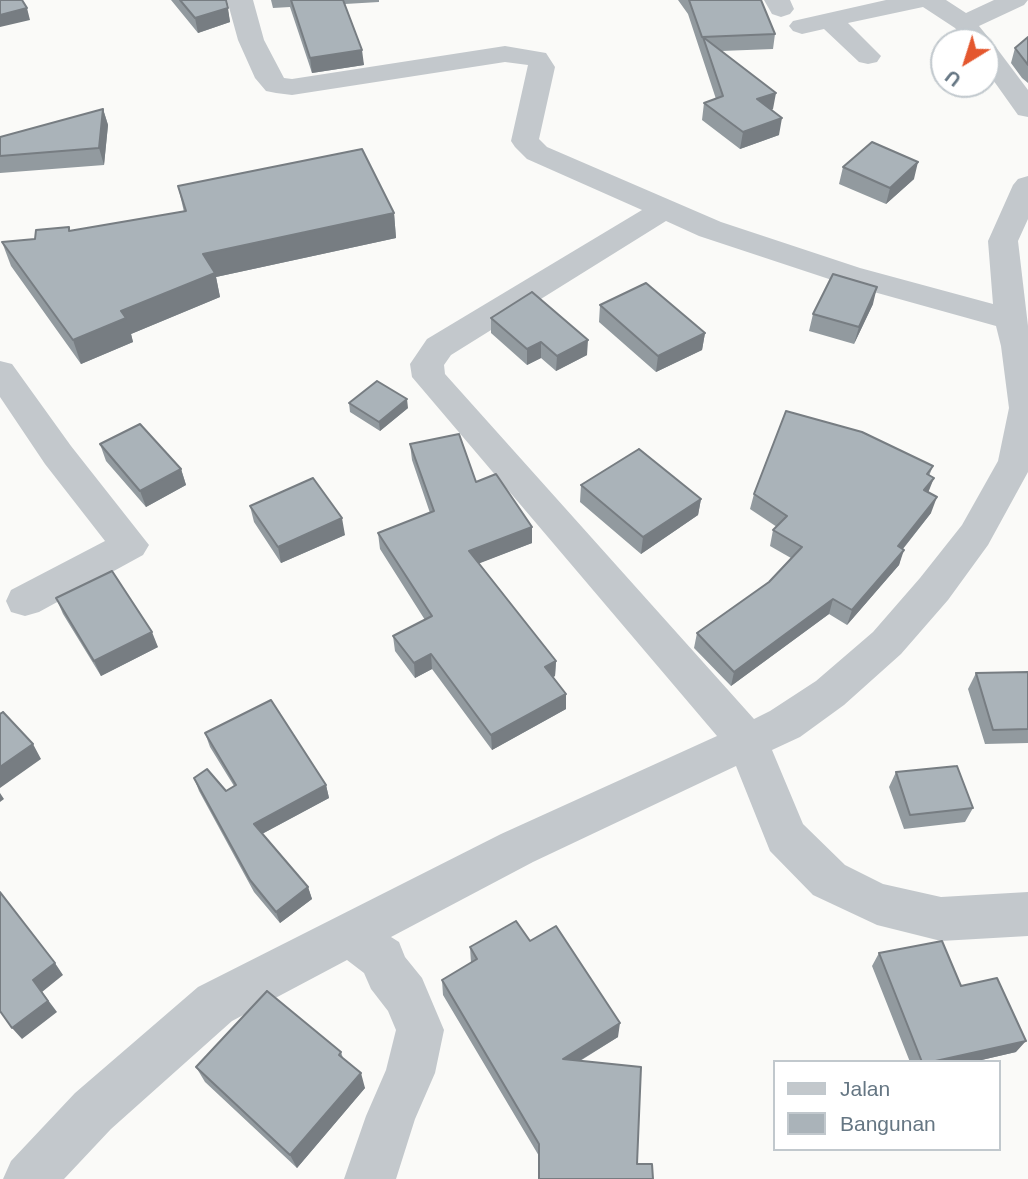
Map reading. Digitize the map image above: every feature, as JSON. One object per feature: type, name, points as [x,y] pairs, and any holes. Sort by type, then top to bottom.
[{"type":"street","points":[[240,0],[251,40],[268,78],[276,85],[292,87],[505,54],[537,59],[542,66],[525,141],[537,153],[710,229],[849,275],[1010,319]]},
{"type":"street","points":[[802,26],[920,0]]},
{"type":"street","points":[[929,0],[965,28]]},
{"type":"street","points":[[978,28],[1015,0]]},
{"type":"street","points":[[830,20],[869,56]]},
{"type":"street","points":[[1000,71],[1028,109]]},
{"type":"street","points":[[29,1179],[93,1111],[215,1004],[517,848],[785,724],[830,693],[887,643],[934,589],[975,535],[1016,461],[1026,408],[1017,346],[1010,319],[1003,241],[1028,185]]},
{"type":"street","points":[[663,210],[439,347],[427,364],[429,377],[748,742],[786,837],[829,880],[877,904],[941,919],[1028,914]]},
{"type":"street","points":[[0,372],[58,455],[130,545],[25,601]]},
{"type":"street","points":[[349,933],[382,958],[388,972],[405,995],[420,1030],[410,1073],[391,1116],[370,1179]]},
{"type":"building","points":[[0,0],[22,0],[27,8],[0,15]]},
{"type":"building","points":[[180,0],[226,0],[228,8],[195,18]]},
{"type":"building","points":[[291,0],[343,0],[362,50],[310,58]]},
{"type":"building","points":[[689,0],[761,0],[775,34],[702,37]]},
{"type":"building","points":[[703,37],[776,93],[757,99],[782,118],[743,132],[704,103],[723,96]]},
{"type":"building","points":[[1028,37],[1028,65],[1015,48]]},
{"type":"building","points":[[103,109],[99,148],[0,156],[0,137]]},
{"type":"building","points":[[872,142],[918,162],[890,188],[843,167]]},
{"type":"building","points":[[362,149],[394,213],[203,254],[215,273],[121,311],[126,318],[73,340],[2,242],[35,239],[36,230],[69,227],[69,231],[186,211],[178,186]]},
{"type":"building","points":[[833,274],[877,287],[859,327],[813,314]]},
{"type":"building","points":[[646,283],[705,333],[658,356],[600,305]]},
{"type":"building","points":[[532,292],[588,340],[557,356],[541,342],[527,349],[491,318]]},
{"type":"building","points":[[377,381],[407,399],[379,422],[349,403]]},
{"type":"building","points":[[786,411],[862,432],[933,466],[927,474],[934,478],[924,490],[937,497],[898,546],[904,550],[852,610],[833,599],[734,672],[697,633],[769,582],[802,547],[773,530],[787,516],[754,494]]},
{"type":"building","points":[[140,424],[181,469],[140,491],[100,444]]},
{"type":"building","points":[[459,434],[476,482],[496,474],[532,527],[469,551],[556,661],[545,667],[566,694],[491,735],[431,654],[414,663],[393,636],[432,616],[378,533],[434,511],[410,444]]},
{"type":"building","points":[[639,449],[701,499],[643,537],[581,485]]},
{"type":"building","points":[[313,478],[342,518],[278,547],[250,506]]},
{"type":"building","points":[[112,571],[152,632],[94,661],[56,598]]},
{"type":"building","points":[[1028,672],[1028,729],[993,730],[976,673]]},
{"type":"building","points":[[271,700],[326,785],[254,824],[308,887],[276,912],[250,880],[194,778],[207,769],[226,791],[236,785],[205,733]]},
{"type":"building","points":[[3,712],[33,744],[0,767],[0,714]]},
{"type":"building","points":[[957,766],[973,808],[910,815],[896,772]]},
{"type":"building","points":[[0,892],[55,963],[33,980],[48,1001],[12,1028],[0,1011]]},
{"type":"building","points":[[516,921],[530,941],[556,926],[620,1023],[563,1059],[641,1067],[637,1164],[652,1164],[653,1179],[539,1179],[539,1144],[442,980],[477,959],[470,947]]},
{"type":"building","points":[[942,941],[961,986],[997,978],[1026,1041],[940,1060],[921,1060],[879,953]]},
{"type":"building","points":[[267,991],[341,1052],[339,1055],[361,1073],[290,1155],[196,1067]]}]
